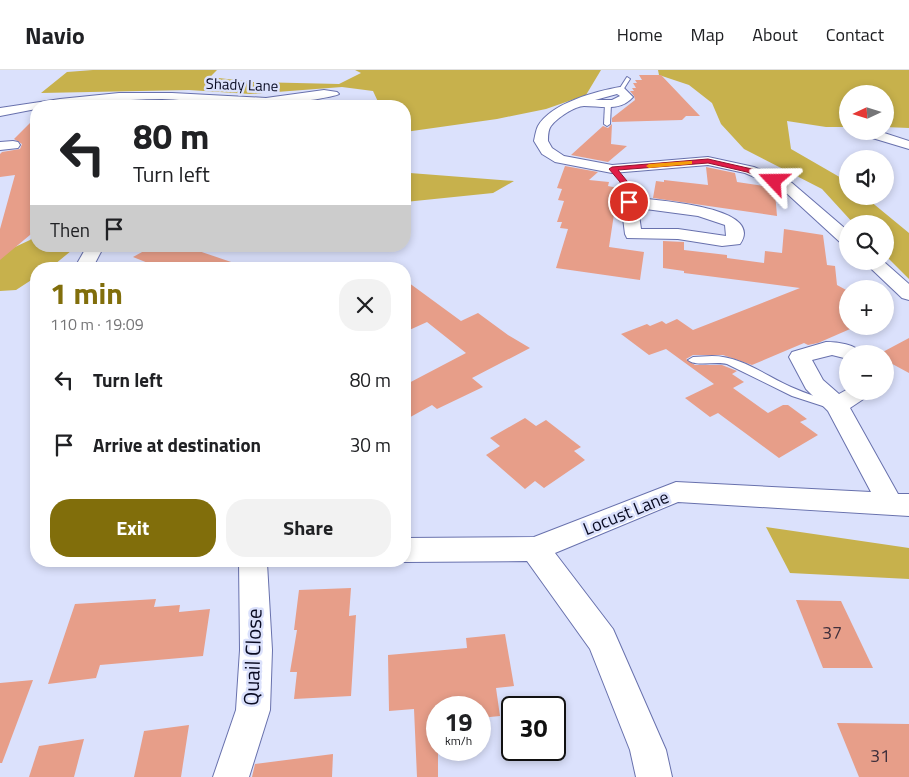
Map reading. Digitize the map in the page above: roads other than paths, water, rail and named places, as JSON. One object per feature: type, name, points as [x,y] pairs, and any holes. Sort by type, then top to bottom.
[{"type":"street","points":[[584,102],[599,105],[620,103],[627,97],[620,90],[611,91],[584,102],[560,113],[544,126],[541,141],[547,151],[560,159],[612,169],[708,161],[749,170],[787,186],[839,232]]},
{"type":"street","name":"Shady Lane","points":[[289,100],[315,94],[333,94]]},
{"type":"street","name":"Shady Lane","points":[[82,100],[162,96],[233,100]]},
{"type":"street","name":"Shady Lane","points":[[0,112],[30,107]]},
{"type":"street","points":[[891,140],[909,146]]},
{"type":"street","points":[[612,169],[626,191],[633,234],[678,234],[722,241],[734,240],[736,231],[731,223],[716,215],[626,191]]},
{"type":"street","points":[[882,270],[909,294]]},
{"type":"street","points":[[839,348],[819,350],[800,357],[814,384],[837,406],[900,505]]},
{"type":"street","points":[[837,406],[846,400]]},
{"type":"street","name":"Locust Lane","points":[[411,550],[535,549],[676,492],[900,505]]},
{"type":"street","points":[[535,549],[602,640],[648,750],[654,777]]},
{"type":"street","name":"Quail Close","points":[[231,777],[253,710],[256,650],[255,567]]},
{"type":"lane","points":[[620,90],[627,79]]},
{"type":"lane","points":[[607,124],[608,104]]},
{"type":"lane","points":[[693,360],[706,358],[725,360],[796,394],[817,402],[837,406]]}]
